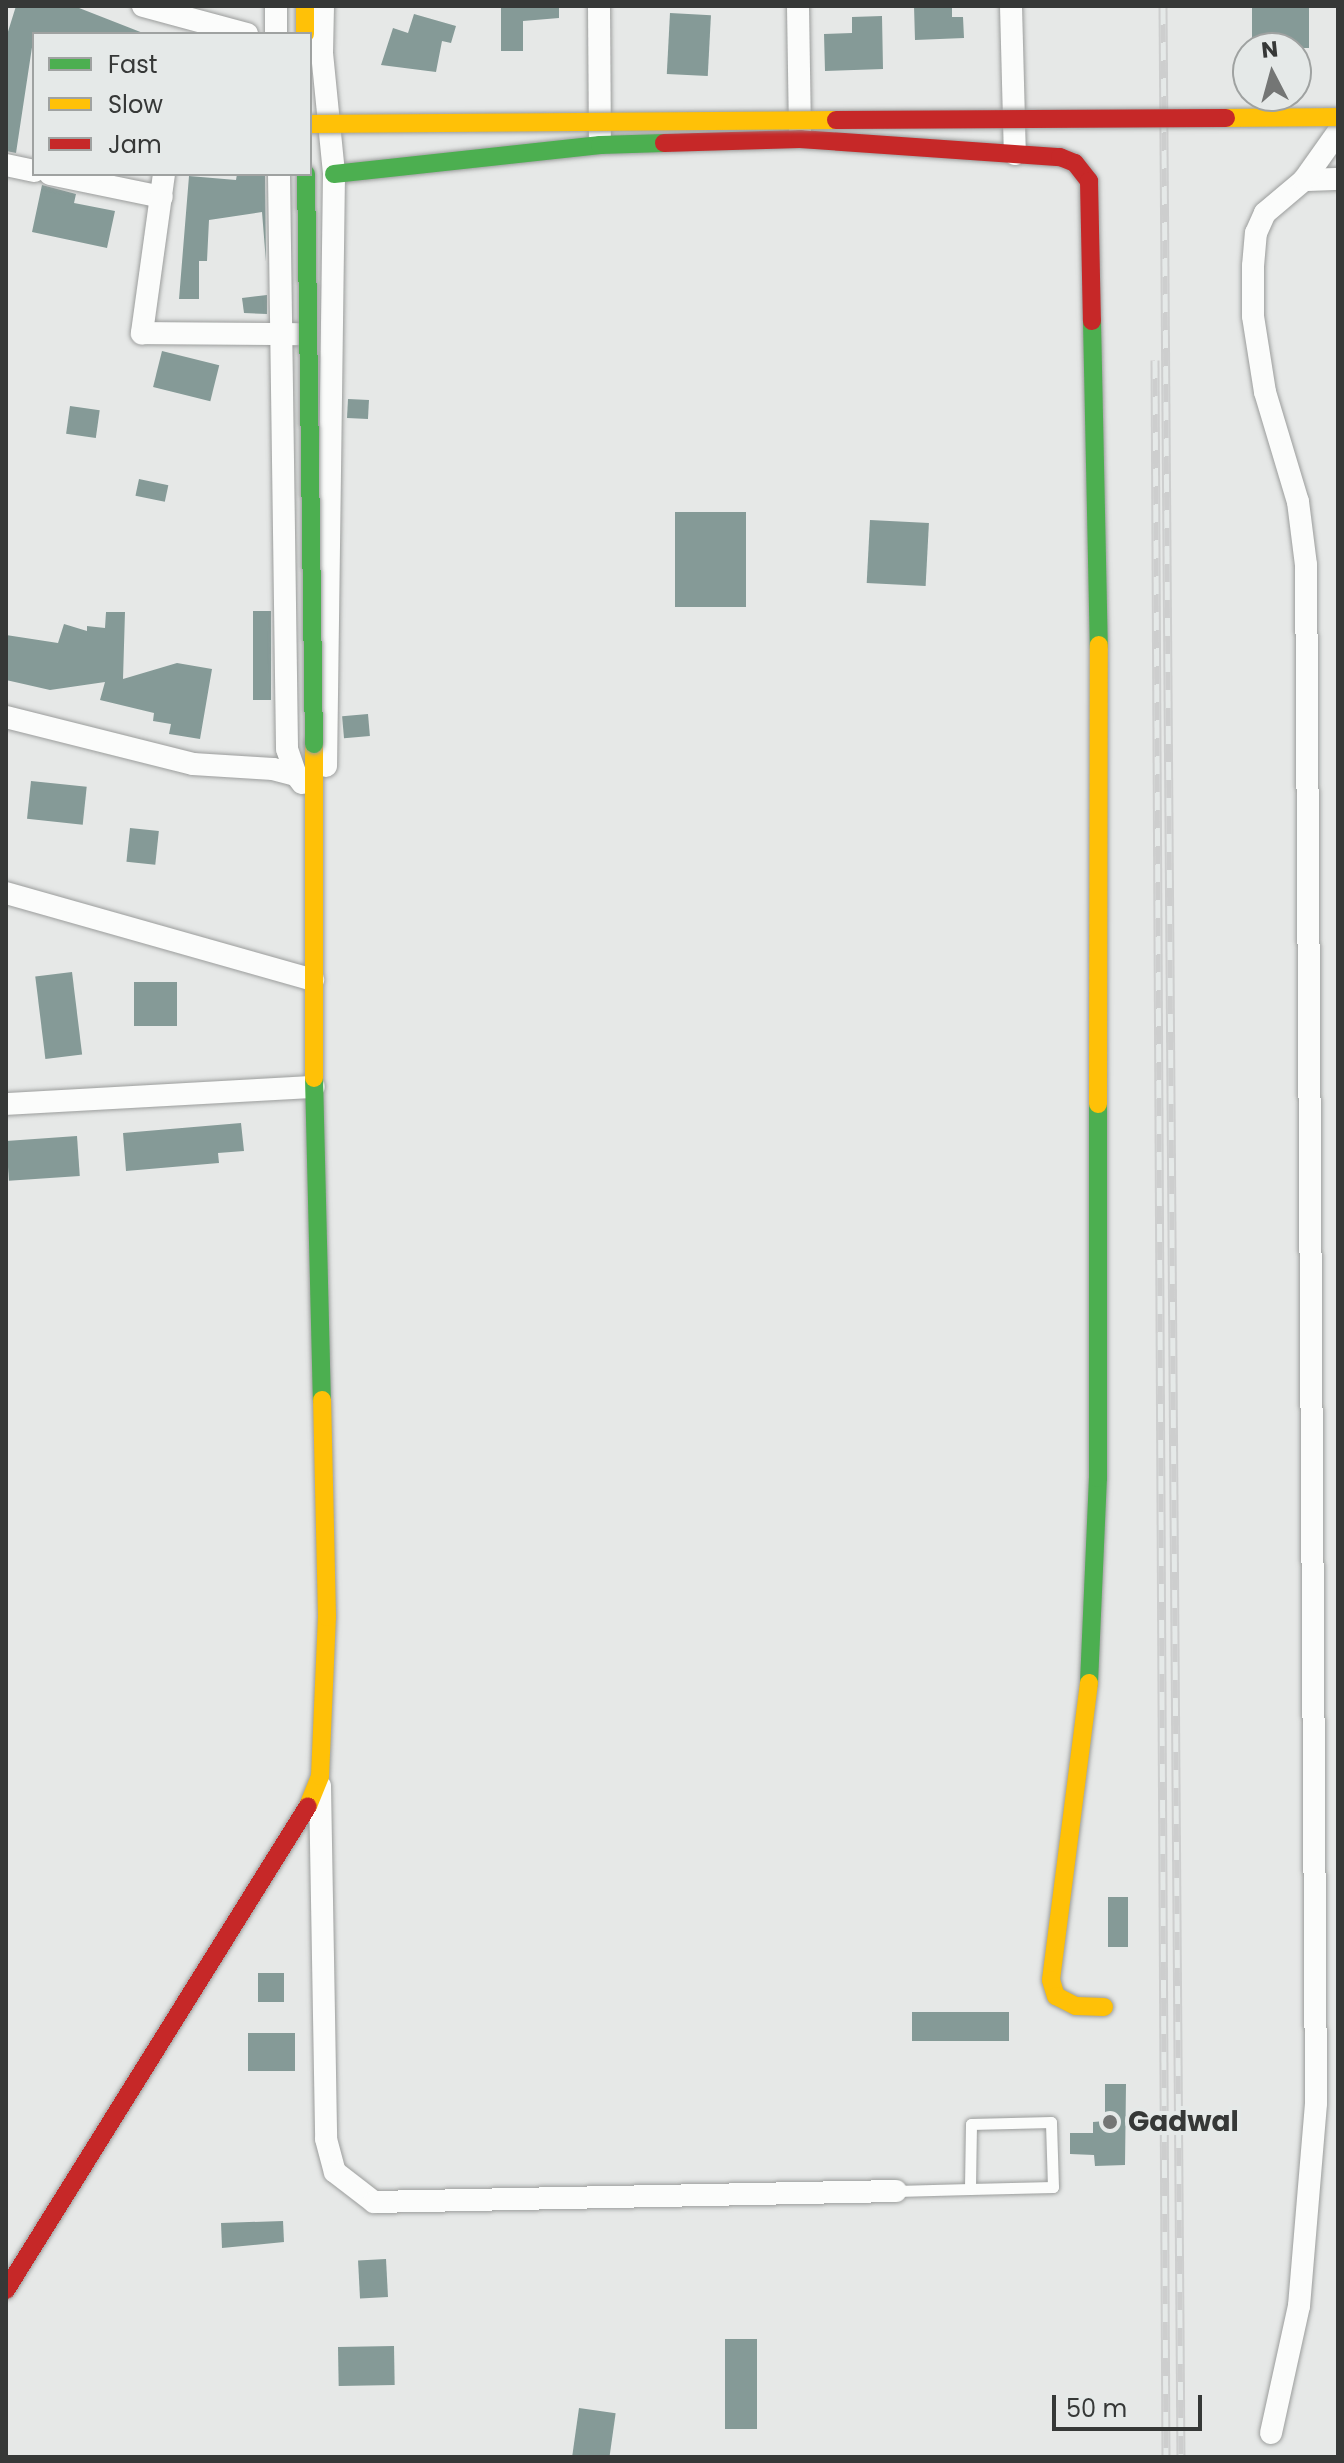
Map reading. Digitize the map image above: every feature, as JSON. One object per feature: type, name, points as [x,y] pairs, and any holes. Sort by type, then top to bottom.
[{"type":"main road","points":[[305,6],[305,32]]},
{"type":"main road","points":[[312,124],[1338,117]]},
{"type":"main road","points":[[334,174],[600,145],[800,139],[1015,154],[1075,163],[1089,181],[1099,588],[1098,1478],[1087,1725],[1051,1980],[1056,1996],[1066,2001],[1104,2007]]},
{"type":"main road","points":[[6,2290],[303,1818],[320,1776],[327,1617],[314,1087],[315,801],[306,176]]},
{"type":"street","points":[[143,6],[175,25],[231,32]]},
{"type":"street","points":[[276,6],[276,32]]},
{"type":"street","points":[[315,801],[329,745],[334,174],[316,51],[323,6]]},
{"type":"street","points":[[599,6],[600,145]]},
{"type":"street","points":[[798,6],[800,139]]},
{"type":"street","points":[[1011,6],[1015,154]]},
{"type":"street","points":[[1271,2433],[1299,2306],[1316,2103],[1306,565],[1298,502],[1265,392],[1253,316],[1253,266],[1256,233],[1265,213],[1304,180],[1338,132]]},
{"type":"street","points":[[6,165],[32,171]]},
{"type":"street","points":[[60,176],[162,197]]},
{"type":"street","points":[[164,176],[142,333],[333,334]]},
{"type":"street","points":[[279,176],[287,749],[296,775],[315,801]]},
{"type":"street","points":[[1304,180],[1338,179]]},
{"type":"street","points":[[6,717],[193,764],[296,775]]},
{"type":"street","points":[[6,893],[313,980]]},
{"type":"street","points":[[6,1104],[314,1087]]},
{"type":"street","points":[[320,1776],[326,2139],[335,2172],[374,2202],[896,2191]]},
{"type":"lane","points":[[896,2191],[1053,2187],[1051,2122],[971,2124],[970,2189]]},
{"type":"building","points":[[16,6],[74,6],[140,32],[32,32],[16,153],[6,151],[6,38]]},
{"type":"building","points":[[501,6],[559,6],[559,18],[523,21],[523,51],[501,51]]},
{"type":"building","points":[[914,6],[952,6],[952,17],[963,17],[964,38],[915,40]]},
{"type":"building","points":[[1252,6],[1309,6],[1309,32],[1252,32]]},
{"type":"building","points":[[670,13],[711,15],[708,76],[667,74]]},
{"type":"building","points":[[414,14],[456,26],[451,43],[442,41],[436,72],[381,65],[393,28],[408,33]]},
{"type":"building","points":[[882,16],[883,69],[825,71],[824,34],[852,33],[852,17]]},
{"type":"building","points":[[189,176],[236,180],[237,176],[265,176],[266,262],[262,212],[209,220],[207,261],[199,261],[199,299],[179,299]]},
{"type":"building","points":[[42,185],[76,194],[74,203],[115,211],[107,248],[32,232]]},
{"type":"building","points":[[267,295],[267,314],[244,313],[242,298]]},
{"type":"building","points":[[162,351],[219,365],[210,401],[153,387]]},
{"type":"building","points":[[348,399],[369,400],[368,419],[347,418]]},
{"type":"building","points":[[70,406],[100,410],[96,438],[66,434]]},
{"type":"building","points":[[139,479],[168,485],[165,502],[135,496]]},
{"type":"building","points":[[675,512],[746,512],[746,607],[675,607]]},
{"type":"building","points":[[870,520],[929,523],[926,586],[867,583]]},
{"type":"building","points":[[253,611],[271,611],[271,700],[253,700]]},
{"type":"building","points":[[106,612],[125,612],[123,679],[177,663],[212,669],[200,739],[169,734],[171,724],[153,721],[154,713],[100,700],[105,682],[50,690],[6,680],[6,635],[58,643],[64,624],[87,631],[87,626],[105,628]]},
{"type":"building","points":[[368,714],[370,736],[344,738],[342,716]]},
{"type":"building","points":[[31,781],[87,787],[83,825],[27,819]]},
{"type":"building","points":[[130,828],[159,831],[155,865],[126,862]]},
{"type":"building","points":[[72,972],[82,1054],[45,1059],[35,977]]},
{"type":"building","points":[[134,982],[177,982],[177,1026],[134,1026]]},
{"type":"building","points":[[241,1123],[244,1151],[218,1153],[219,1163],[126,1171],[123,1133]]},
{"type":"building","points":[[77,1136],[80,1176],[9,1181],[6,1141]]},
{"type":"building","points":[[1108,1897],[1128,1897],[1128,1947],[1108,1947]]},
{"type":"building","points":[[258,1973],[284,1973],[284,2002],[258,2002]]},
{"type":"building","points":[[912,2012],[1009,2012],[1009,2041],[912,2041]]},
{"type":"building","points":[[248,2033],[295,2033],[295,2071],[248,2071]]},
{"type":"building","points":[[1105,2084],[1126,2084],[1125,2165],[1095,2166],[1094,2155],[1070,2154],[1070,2133],[1093,2133],[1093,2122],[1105,2121]]},
{"type":"building","points":[[283,2221],[284,2242],[222,2248],[221,2223]]},
{"type":"building","points":[[386,2259],[388,2297],[360,2298],[358,2260]]},
{"type":"building","points":[[725,2339],[757,2339],[757,2429],[725,2429]]},
{"type":"building","points":[[394,2346],[395,2385],[339,2386],[338,2347]]},
{"type":"building","points":[[579,2408],[616,2413],[609,2457],[572,2457]]},
{"type":"railway","points":[[1163,6],[1181,2457]]},
{"type":"railway","points":[[1155,360],[1166,2457]]},
{"type":"traffic: fast","points":[[334,174],[600,145],[664,143]]},
{"type":"traffic: fast","points":[[306,176],[314,744]]},
{"type":"traffic: fast","points":[[1092,321],[1099,645]]},
{"type":"traffic: fast","points":[[314,1078],[322,1400]]},
{"type":"traffic: fast","points":[[1089,1683],[1098,1478],[1098,1104]]},
{"type":"traffic: slow","points":[[305,6],[305,32]]},
{"type":"traffic: slow","points":[[1226,118],[1338,117]]},
{"type":"traffic: slow","points":[[312,124],[836,120]]},
{"type":"traffic: slow","points":[[1098,1104],[1099,645]]},
{"type":"traffic: slow","points":[[314,744],[314,1078]]},
{"type":"traffic: slow","points":[[308,1806],[320,1776],[327,1617],[322,1400]]},
{"type":"traffic: slow","points":[[1089,1683],[1051,1980],[1056,1996],[1076,2006],[1104,2007]]},
{"type":"traffic: jam","points":[[836,120],[1226,118]]},
{"type":"traffic: jam","points":[[664,143],[800,139],[1060,157],[1075,163],[1089,181],[1092,321]]},
{"type":"traffic: jam","points":[[6,2290],[308,1806]]},
{"type":"place","name":"Gadwal","points":[[1110,2122]]}]
